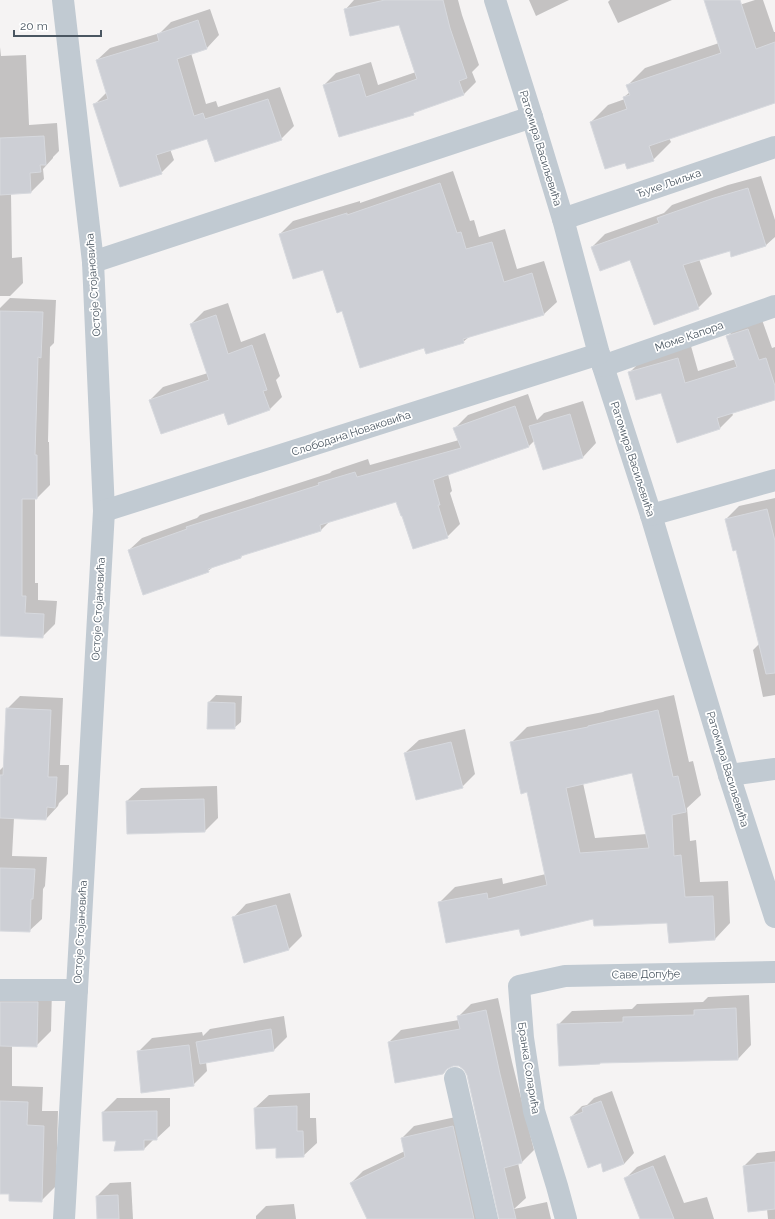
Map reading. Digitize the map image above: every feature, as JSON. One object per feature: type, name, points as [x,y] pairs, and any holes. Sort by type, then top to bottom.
[{"type":"street","name":"Остоје Стојановића","points":[[63,0],[93,262],[104,511],[64,1219]]},
{"type":"street","name":"Ратомира Васиљевића","points":[[495,0],[563,219],[601,360],[651,515],[775,917]]},
{"type":"street","points":[[93,262],[532,117]]},
{"type":"street","name":"Ђуке Љиљка","points":[[563,219],[775,147]]},
{"type":"street","name":"Моме Капора","points":[[601,360],[775,306]]},
{"type":"street","name":"Слободана Новаковића","points":[[104,511],[601,360]]},
{"type":"street","points":[[651,515],[775,480]]},
{"type":"street","points":[[730,775],[775,769]]},
{"type":"street","name":"Саве Допуђе","points":[[519,986],[565,976],[775,972]]},
{"type":"street","name":"Бранка Соларића","points":[[519,986],[523,1038],[534,1112],[566,1219]]},
{"type":"street","points":[[0,990],[77,990]]},
{"type":"street","points":[[454,1078],[487,1219]]},
{"type":"building","points":[[385,0],[443,0],[450,28],[467,78],[459,81],[464,95],[413,113],[414,115],[339,137],[323,85],[359,74],[366,97],[417,79],[399,25],[350,36],[344,9]]},
{"type":"building","points":[[704,0],[740,0],[756,49],[775,42],[775,103],[649,146],[654,161],[627,169],[625,163],[605,169],[590,122],[627,109],[623,97],[630,95],[626,85],[721,53]]},
{"type":"building","points":[[198,20],[207,49],[177,59],[194,116],[203,113],[205,119],[268,99],[282,140],[215,162],[207,139],[156,155],[162,174],[120,187],[93,104],[108,99],[96,60],[159,41],[157,34]]},
{"type":"building","points":[[44,136],[46,165],[40,165],[41,172],[30,173],[31,193],[0,195],[0,138]]},
{"type":"building","points":[[440,183],[457,233],[461,232],[466,249],[492,242],[504,282],[532,273],[544,315],[463,339],[464,343],[426,354],[424,348],[360,368],[342,311],[337,313],[323,270],[293,279],[279,234],[347,213],[347,215]]},
{"type":"building","points":[[748,188],[766,246],[731,257],[730,251],[683,265],[699,309],[654,325],[630,260],[600,271],[591,247],[659,223],[657,218]]},
{"type":"building","points":[[0,311],[43,312],[41,358],[38,357],[35,455],[37,455],[37,499],[22,499],[22,596],[26,596],[25,613],[44,614],[43,638],[0,636]]},
{"type":"building","points":[[216,315],[228,354],[252,345],[267,390],[263,391],[270,410],[228,425],[224,413],[161,434],[149,400],[209,380],[190,324]]},
{"type":"building","points":[[748,329],[759,360],[766,358],[775,386],[775,400],[717,418],[720,429],[677,443],[661,393],[636,400],[628,372],[678,358],[685,383],[737,367],[726,336]]},
{"type":"building","points":[[515,406],[529,447],[433,480],[440,505],[438,505],[448,538],[413,549],[396,502],[320,525],[321,531],[241,556],[241,558],[208,569],[209,572],[143,595],[128,550],[187,529],[186,527],[319,485],[318,483],[355,472],[357,477],[461,448],[453,428]]},
{"type":"building","points":[[570,414],[583,458],[543,470],[529,426]]},
{"type":"building","points":[[767,509],[775,541],[775,673],[766,674],[736,550],[733,551],[725,519]]},
{"type":"building","points":[[208,702],[235,703],[235,729],[207,729]]},
{"type":"building","points":[[6,708],[51,710],[48,777],[57,777],[55,808],[47,807],[46,820],[0,818],[0,775],[3,775]]},
{"type":"building","points":[[658,710],[673,777],[678,776],[686,812],[672,815],[674,856],[681,855],[685,897],[713,896],[715,940],[669,943],[667,923],[594,926],[593,919],[521,936],[519,929],[446,943],[438,902],[487,893],[488,899],[547,885],[527,792],[521,794],[510,742]],"holes":[[[632,773],[649,848],[580,853],[566,788]]]},
{"type":"building","points":[[451,742],[463,788],[416,800],[404,753]]},
{"type":"building","points":[[204,799],[205,832],[127,834],[126,801]]},
{"type":"building","points":[[0,868],[35,869],[33,899],[31,899],[30,932],[0,931]]},
{"type":"building","points":[[276,905],[289,950],[244,963],[232,917]]},
{"type":"building","points":[[0,1002],[38,1002],[37,1047],[0,1046]]},
{"type":"building","points":[[736,1008],[738,1060],[600,1063],[559,1066],[557,1024],[623,1022],[623,1017],[694,1015],[694,1010]]},
{"type":"building","points":[[486,1010],[522,1163],[504,1168],[516,1219],[499,1219],[467,1075],[464,1070],[459,1066],[453,1066],[447,1069],[443,1074],[395,1083],[388,1042],[460,1029],[457,1016]]},
{"type":"building","points":[[271,1029],[274,1051],[200,1064],[196,1042]]},
{"type":"building","points":[[189,1045],[194,1086],[141,1093],[137,1051]]},
{"type":"building","points":[[0,1101],[28,1102],[27,1125],[44,1126],[42,1202],[9,1201],[9,1194],[0,1194]]},
{"type":"building","points":[[601,1101],[624,1164],[603,1172],[601,1163],[588,1168],[570,1117],[583,1112],[582,1108]]},
{"type":"building","points":[[297,1106],[297,1131],[303,1131],[304,1157],[276,1158],[276,1148],[256,1149],[254,1108]]},
{"type":"building","points":[[157,1111],[157,1140],[144,1140],[144,1150],[114,1151],[116,1141],[103,1141],[102,1112]]},
{"type":"building","points":[[453,1126],[474,1219],[367,1219],[350,1183],[405,1157],[401,1138]]},
{"type":"building","points":[[775,1162],[775,1209],[748,1212],[743,1166]]},
{"type":"building","points":[[653,1166],[674,1219],[640,1219],[624,1178]]},
{"type":"building","points":[[118,1195],[119,1219],[97,1219],[96,1196]]}]
